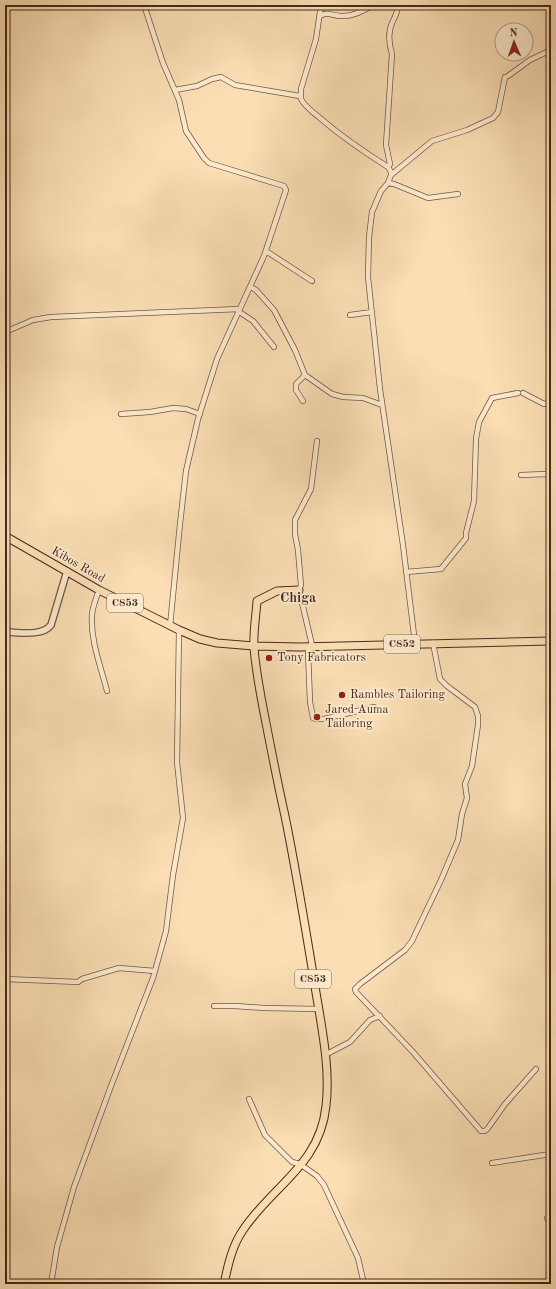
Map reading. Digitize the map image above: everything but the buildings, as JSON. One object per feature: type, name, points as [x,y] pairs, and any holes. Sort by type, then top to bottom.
[{"type":"main road","name":"Kibos Road","points":[[5,536],[99,590],[179,630],[217,643],[254,646]]},
{"type":"main road","points":[[254,646],[256,601],[277,591],[299,590]]},
{"type":"main road","name":"C852","points":[[254,646],[551,641]]},
{"type":"main road","name":"C853","points":[[224,1284],[232,1250],[244,1229],[262,1206],[300,1166],[312,1149],[323,1125],[328,1087],[325,1055],[295,869],[262,704],[254,646]]},
{"type":"street","points":[[144,5],[163,63],[179,100],[186,131],[206,161],[285,187],[286,190],[266,251],[251,287],[217,359],[200,414],[186,471],[170,626]]},
{"type":"street","points":[[321,5],[316,39],[300,96],[303,103],[328,125],[354,145],[388,167],[392,175]]},
{"type":"street","points":[[320,16],[326,13],[340,16],[350,16],[374,5]]},
{"type":"street","points":[[388,167],[390,164],[386,145],[392,54],[390,40],[391,25],[398,9],[398,5]]},
{"type":"street","points":[[415,643],[382,405],[368,277],[369,237],[372,212],[381,191],[388,183],[392,175],[432,141],[467,130],[493,118],[498,112],[506,77],[530,60],[551,50]]},
{"type":"street","points":[[175,90],[197,86],[219,77],[224,78],[235,85],[300,96]]},
{"type":"street","points":[[388,183],[428,198],[458,194]]},
{"type":"street","points":[[266,251],[312,281]]},
{"type":"street","points":[[251,287],[256,290],[274,310],[295,350],[305,375],[332,394],[343,397],[363,398],[382,405]]},
{"type":"street","points":[[5,332],[33,320],[51,317],[239,310],[253,321],[274,347]]},
{"type":"street","points":[[350,315],[372,312]]},
{"type":"street","points":[[303,400],[296,390],[296,384],[305,375]]},
{"type":"street","points":[[406,572],[441,569],[466,538],[474,501],[476,439],[480,422],[492,398],[520,393],[544,404],[551,403]]},
{"type":"street","points":[[121,414],[150,412],[173,408],[186,409],[200,414]]},
{"type":"street","points":[[316,441],[311,489],[295,520],[300,585],[299,590],[312,645],[308,651],[310,702],[313,718],[316,720],[324,719],[374,707]]},
{"type":"street","points":[[521,475],[546,474],[551,478]]},
{"type":"street","points":[[5,632],[40,632],[48,630],[51,626],[67,571]]},
{"type":"street","points":[[99,590],[93,608],[92,625],[95,644],[107,691]]},
{"type":"street","points":[[51,1284],[57,1248],[74,1187],[155,971],[166,931],[178,839],[183,823],[177,762],[179,630]]},
{"type":"street","points":[[433,643],[440,679],[475,708],[477,712],[478,725],[475,753],[465,784],[467,798],[462,814],[458,840],[412,941],[405,950],[360,984],[355,989],[356,994],[380,1016],[431,1071],[481,1131],[485,1131],[488,1128],[505,1104],[536,1069]]},
{"type":"street","points":[[5,979],[78,982],[82,979],[119,968],[155,971]]},
{"type":"street","points":[[214,1006],[318,1009]]},
{"type":"street","points":[[325,1055],[350,1042],[370,1020],[380,1016]]},
{"type":"street","points":[[249,1099],[265,1135],[292,1162],[300,1164],[300,1166],[317,1176],[324,1185],[358,1258],[364,1284]]},
{"type":"street","points":[[492,1163],[551,1154]]},
{"type":"street","points":[[547,1218],[551,1224]]},
{"type":"place","name":"Tony Fabricators","points":[[269,658]]},
{"type":"place","name":"Rambles Tailoring","points":[[342,695]]},
{"type":"place","name":"Jared Auma Tailoring","points":[[317,717]]},
{"type":"district","name":"Chiga","points":[[298,598]]}]
